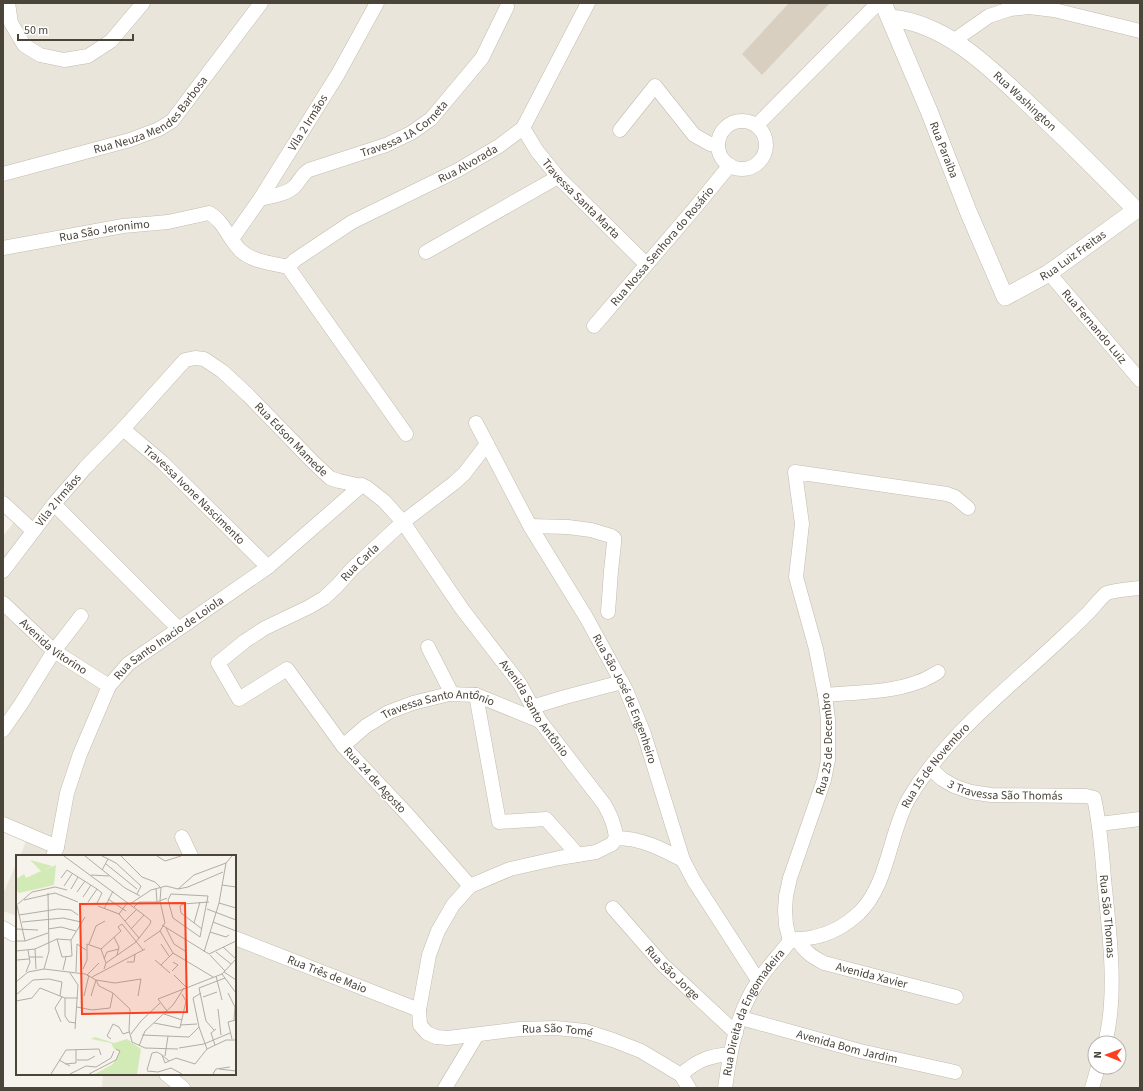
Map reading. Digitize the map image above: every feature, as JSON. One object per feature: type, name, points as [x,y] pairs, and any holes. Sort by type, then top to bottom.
[{"type":"street","points":[[8,3],[11,23],[24,45],[40,55],[64,60],[88,56],[110,41],[143,3]]},
{"type":"street","name":"Rua Neuza Mendes Barbosa","points":[[3,174],[130,140],[159,129],[172,121],[261,3]]},
{"type":"street","name":"Vila 2 Irmãos","points":[[232,239],[260,199],[338,74],[378,3]]},
{"type":"street","name":"Rua Alvorada","points":[[288,267],[295,260],[352,222],[458,170],[499,146],[523,128],[588,3]]},
{"type":"street","points":[[757,125],[878,3]]},
{"type":"street","name":"Rua Paraiba","points":[[884,3],[929,110],[968,211],[1005,297]]},
{"type":"street","name":"Travessa 1A Corneta","points":[[260,199],[287,192],[295,186],[305,173],[310,170],[386,145],[411,133],[430,119],[482,58],[507,7]]},
{"type":"street","points":[[953,41],[989,16],[1010,9],[1030,7],[1054,10],[1140,31]]},
{"type":"street","name":"Rua Washington","points":[[891,18],[918,24],[953,41],[993,70],[1073,146],[1138,212]]},
{"type":"street","points":[[620,130],[655,86],[694,135],[702,140],[718,145]]},
{"type":"street","points":[[742,120],[757,125],[766,142],[764,155],[755,165],[749,168],[736,168],[730,165],[724,160],[718,145],[723,131],[728,125],[742,120]]},
{"type":"street","name":"Travessa Santa Marta","points":[[523,128],[537,151],[558,176],[646,264]]},
{"type":"street","name":"Rua Nossa Senhora do Rosário","points":[[594,326],[730,165]]},
{"type":"street","points":[[426,252],[558,176]]},
{"type":"street","name":"Rua Luiz Freitas","points":[[1005,297],[1048,273],[1138,212]]},
{"type":"street","name":"Rua São Jeronimo","points":[[3,248],[116,228],[168,222],[207,213],[212,215],[232,239]]},
{"type":"street","points":[[232,239],[242,252],[251,258],[288,267],[406,434]]},
{"type":"street","name":"Rua Fernando Luiz","points":[[1048,273],[1140,380]]},
{"type":"street","name":"Vila 2 Irmãos","points":[[4,569],[54,504],[85,468],[185,360],[195,358],[204,359]]},
{"type":"street","name":"Rua Edson Mamede","points":[[204,359],[222,371],[248,395],[330,478],[362,485],[370,489],[384,501],[403,522]]},
{"type":"street","name":"Rua São José de Engenheiro","points":[[476,423],[530,526],[586,617],[622,682],[644,734],[684,860],[694,881],[758,980]]},
{"type":"street","name":"Travessa Ivone Nascimento","points":[[120,431],[162,462],[268,567]]},
{"type":"street","name":"Rua Carla","points":[[287,669],[239,699],[218,663],[252,636],[324,598],[353,568],[403,522],[464,474],[487,444]]},
{"type":"street","name":"Rua 25 de Decembro","points":[[793,940],[786,925],[785,910],[790,878],[822,786],[828,760],[828,718],[825,695],[816,649],[796,577],[802,524],[795,472],[947,494],[956,497],[968,508]]},
{"type":"street","name":"Rua Santo Inacio de Loiola","points":[[55,852],[67,793],[80,754],[109,686],[128,664],[268,567],[362,485]]},
{"type":"street","points":[[3,503],[33,531]]},
{"type":"street","points":[[54,504],[178,628]]},
{"type":"street","name":"Avenida Santo Antônio","points":[[403,522],[462,610],[520,684],[540,722],[604,804],[612,817],[616,838]]},
{"type":"street","points":[[530,526],[568,527],[591,530],[612,536],[614,538],[608,612]]},
{"type":"street","name":"Rua 15 de Novembro","points":[[793,940],[815,937],[830,932],[845,924],[859,913],[871,898],[880,879],[905,808],[930,768],[944,750],[969,723],[1010,684],[1036,662],[1106,594],[1140,588]]},
{"type":"street","name":"Avenida Vitorino","points":[[3,603],[54,651],[109,686]]},
{"type":"street","points":[[3,730],[54,651],[81,616]]},
{"type":"street","points":[[428,647],[452,694]]},
{"type":"street","name":"Rua 24 de Agosto","points":[[287,669],[343,746],[407,814],[470,886]]},
{"type":"street","points":[[825,695],[902,687],[919,682],[938,672]]},
{"type":"street","points":[[532,707],[622,682]]},
{"type":"street","name":"Travessa Santo Antônio","points":[[343,746],[366,726],[389,712],[413,702],[452,694],[476,695],[540,722]]},
{"type":"street","points":[[476,695],[499,822],[546,818],[578,855]]},
{"type":"street","name":"3 Travessa São Thomás","points":[[930,768],[942,779],[954,786],[972,792],[991,795],[1086,796]]},
{"type":"street","name":"Rua São Thomas","points":[[1086,796],[1094,798],[1099,824],[1108,919],[1112,988],[1106,1035]]},
{"type":"street","points":[[1099,824],[1140,818]]},
{"type":"street","points":[[3,824],[55,852]]},
{"type":"street","points":[[182,837],[191,855]]},
{"type":"street","points":[[419,1010],[429,955],[438,931],[453,905],[470,886],[510,869],[559,858],[596,852],[612,844],[616,838],[624,838],[647,843],[659,847],[684,860]]},
{"type":"street","name":"Rua São Jorge","points":[[613,908],[662,964],[736,1033]]},
{"type":"street","name":"Rua Três de Maio","points":[[236,938],[419,1010]]},
{"type":"street","name":"Rua Direita da Engomadeira","points":[[725,1088],[730,1054],[736,1033],[758,980],[793,940]]},
{"type":"street","name":"Avenida Xavier","points":[[793,940],[813,957],[824,963],[956,997]]},
{"type":"street","name":"Rua São Tomé","points":[[419,1010],[420,1025],[427,1033],[436,1037],[448,1038],[520,1029],[556,1028],[585,1031],[641,1051],[680,1075]]},
{"type":"street","name":"Avenida Bom Jardim","points":[[741,1018],[860,1051],[955,1072]]},
{"type":"street","points":[[445,1088],[477,1035]]},
{"type":"street","points":[[689,1088],[680,1075],[691,1065],[704,1059],[730,1054]]},
{"type":"street","points":[[167,1075],[182,1088]]},
{"type":"street","points":[[1092,1088],[1096,1075]]},
{"type":"shaded area","points":[[3,3],[1140,3],[1140,1088],[102,1088],[103,1075],[236,1075],[236,855],[20,855],[30,831],[3,816],[3,536],[18,517],[3,500]]},
{"type":"shaded area","points":[[16,864],[16,916],[3,911],[3,894]]},
{"type":"building","points":[[789,3],[830,3],[762,75],[742,54]]}]
